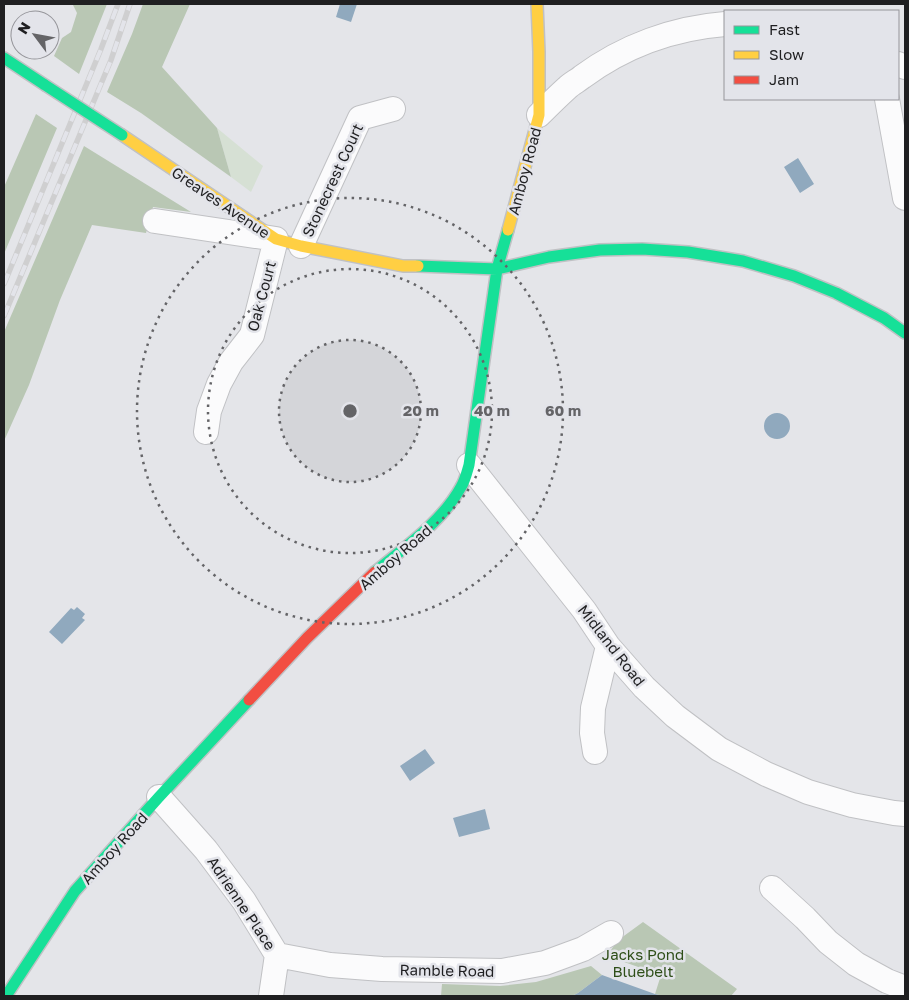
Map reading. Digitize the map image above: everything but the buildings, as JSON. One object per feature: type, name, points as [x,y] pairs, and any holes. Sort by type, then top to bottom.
[{"type":"main road","name":"Amboy Road","points":[[6,996],[75,891],[159,797],[307,638],[372,574],[436,520],[462,486],[469,465],[497,269],[539,115],[537,4]]},
{"type":"main road","name":"Greaves Avenue","points":[[4,58],[276,239],[301,246],[403,266],[497,269],[550,257],[600,250],[642,249],[688,252],[743,261],[794,276],[836,293],[884,318],[905,333]]},
{"type":"street","points":[[539,115],[567,88],[598,66],[632,47],[667,35],[706,26],[724,24]]},
{"type":"street","points":[[887,100],[905,198]]},
{"type":"street","name":"Stonecrest Court","points":[[301,246],[360,118],[393,109]]},
{"type":"street","points":[[155,221],[276,239]]},
{"type":"street","name":"Oak Court","points":[[206,432],[209,411],[219,384],[231,362],[252,335],[276,239]]},
{"type":"street","name":"Midland Road","points":[[469,465],[584,610],[608,646],[644,687],[675,716],[720,749],[766,774],[808,792],[852,805],[905,814]]},
{"type":"street","points":[[595,752],[592,733],[593,708],[608,646]]},
{"type":"street","name":"Adrienne Place","points":[[159,797],[212,857],[244,901],[277,955],[271,996]]},
{"type":"street","points":[[772,888],[828,942],[856,964],[887,981],[905,988]]},
{"type":"street","name":"Ramble Road","points":[[277,955],[330,965],[382,969],[502,971],[545,962],[583,949],[611,933]]},
{"type":"shaded area","points":[[217,128],[263,166],[251,192],[231,177]]},
{"type":"green space","points":[[107,4],[79,74],[60,60],[60,42],[62,38],[71,32],[77,13],[73,5]]},
{"type":"green space","points":[[143,4],[190,4],[162,67],[217,128],[231,177],[141,113],[107,92]]},
{"type":"green space","points":[[36,114],[57,128],[4,254],[4,187]]},
{"type":"green space","points":[[84,146],[191,212],[153,207],[146,233],[92,225],[60,300],[29,385],[4,441],[4,332]]},
{"type":"green space","name":"Jacks Pond Bluebelt","points":[[643,922],[737,989],[731,996],[663,996],[655,994],[661,975],[607,956],[617,941]]},
{"type":"green space","points":[[591,966],[602,975],[572,996],[441,996],[442,984],[500,986],[536,982]]},
{"type":"water","points":[[340,4],[357,4],[351,22],[336,17]]},
{"type":"water","points":[[798,158],[814,184],[800,193],[784,167]]},
{"type":"water","points":[[777,413],[786,417],[790,426],[786,435],[777,439],[768,435],[764,426],[768,417]]},
{"type":"water","points":[[77,607],[85,614],[82,618],[85,620],[62,644],[49,632],[71,608],[74,610]]},
{"type":"water","points":[[425,749],[435,763],[410,781],[400,766]]},
{"type":"water","points":[[485,809],[490,829],[459,837],[453,818]]},
{"type":"water","points":[[602,975],[655,994],[663,996],[572,996]]},
{"type":"railway","points":[[4,284],[118,4]]},
{"type":"railway","points":[[4,316],[111,60],[130,4]]},
{"type":"traffic: fast","points":[[4,58],[45,85]]},
{"type":"traffic: fast","points":[[45,85],[122,135]]},
{"type":"traffic: fast","points":[[375,572],[444,512],[465,479],[469,465],[497,269],[508,230]]},
{"type":"traffic: fast","points":[[418,266],[497,269],[549,257],[600,250],[642,249],[688,252],[743,261],[794,276],[836,293],[884,318],[905,333]]},
{"type":"traffic: fast","points":[[6,996],[75,891],[249,700]]},
{"type":"traffic: slow","points":[[508,230],[539,115],[537,4]]},
{"type":"traffic: slow","points":[[122,135],[276,239],[301,246],[403,266],[418,266]]},
{"type":"traffic: jam","points":[[249,700],[307,638],[375,572]]}]
